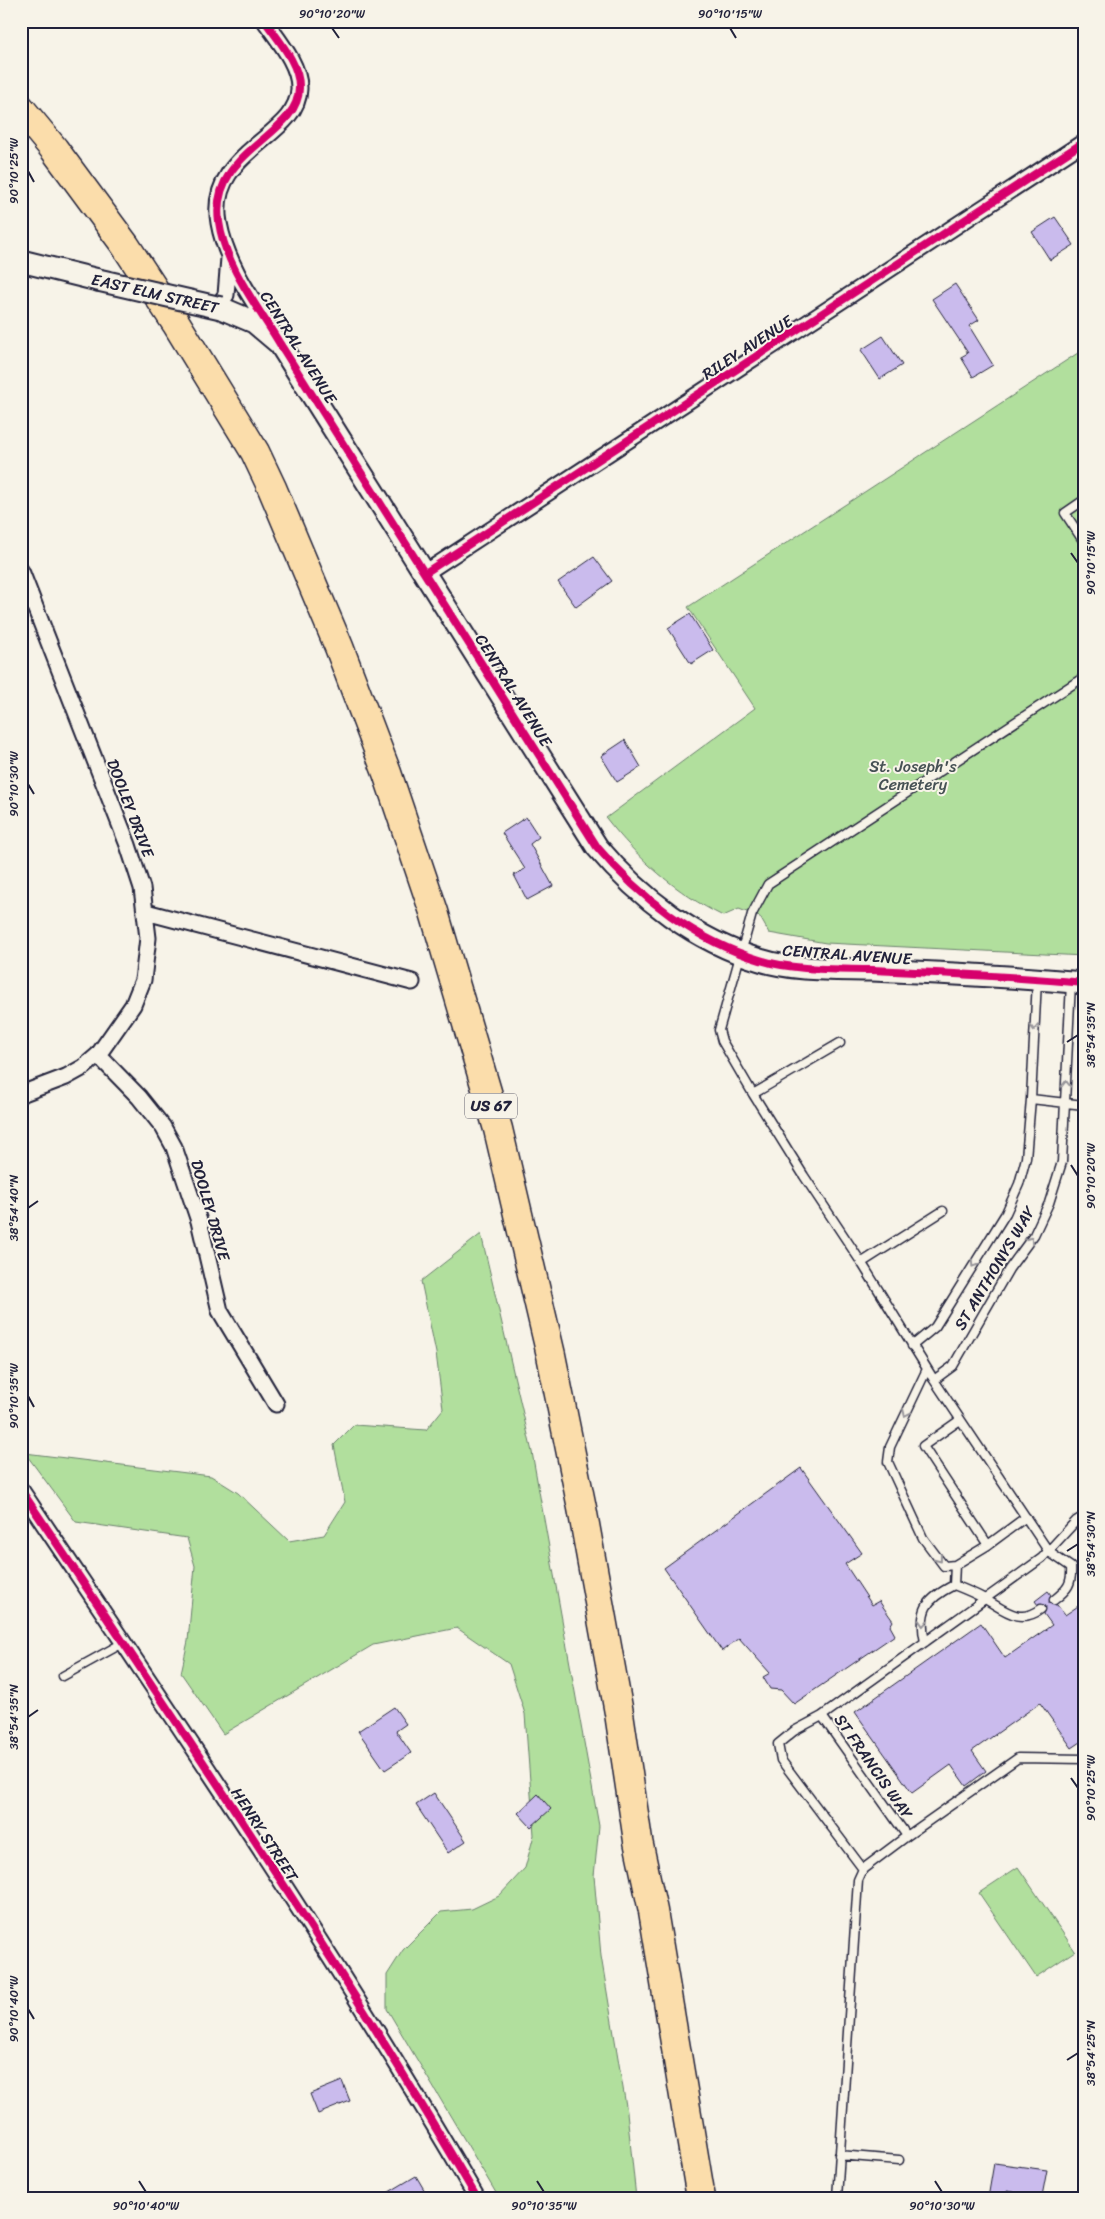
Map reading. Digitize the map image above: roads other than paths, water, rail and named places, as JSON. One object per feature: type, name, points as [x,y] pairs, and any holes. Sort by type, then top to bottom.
[{"type":"highway","name":"US 67","points":[[21,109],[54,149],[125,245],[176,323],[255,452],[339,647],[387,773],[434,912],[498,1129],[553,1364],[619,1714],[638,1841],[653,1911],[700,2198]]},
{"type":"street","name":"CENTRAL AVENUE","points":[[265,21],[287,54],[296,74],[299,88],[296,103],[285,120],[246,152],[231,170],[222,187],[218,205],[219,223],[228,254],[280,344],[603,854],[629,883],[668,913],[698,933],[760,961],[799,967],[1037,978],[1077,982]]},
{"type":"street","name":"RILEY AVENUE","points":[[424,573],[1084,142]]},
{"type":"street","name":"CENTRAL AVENUE","points":[[219,307],[226,295],[228,254]]},
{"type":"street","name":"EAST ELM STREET","points":[[21,261],[219,307],[254,322],[280,344]]},
{"type":"street","name":"DOOLEY DRIVE","points":[[21,571],[128,844],[142,888],[148,938],[143,980],[133,1005],[98,1055],[66,1077],[21,1094]]},
{"type":"street","points":[[146,912],[412,982]]},
{"type":"street","name":"DOOLEY DRIVE","points":[[98,1055],[139,1097],[163,1127],[174,1147],[199,1221],[220,1311],[276,1404]]},
{"type":"street","name":"HENRY STREET","points":[[21,1490],[124,1643],[362,2010],[477,2198]]},
{"type":"lane","points":[[1084,500],[1064,513],[1084,542]]},
{"type":"lane","points":[[1054,1600],[1063,1593],[1072,1581],[1071,1567],[1049,1552],[926,1369],[753,1094],[722,1041],[719,1030],[752,914],[768,884],[1084,677]]},
{"type":"lane","name":"ST ANTHONYS WAY","points":[[912,1346],[935,1328],[1006,1213],[1020,1184],[1026,1158],[1031,1099],[1037,978]]},
{"type":"lane","name":"ST ANTHONYS WAY","points":[[934,1380],[953,1366],[1009,1269],[1034,1235],[1049,1203],[1062,1162],[1066,1103],[1066,1059],[1077,982]]},
{"type":"lane","points":[[753,1094],[840,1043]]},
{"type":"lane","points":[[1031,1099],[1084,1105]]},
{"type":"lane","points":[[861,1263],[943,1212]]},
{"type":"lane","points":[[926,1369],[890,1447],[888,1462],[923,1538],[944,1566],[955,1565],[988,1545],[1026,1517]]},
{"type":"lane","points":[[960,1420],[923,1446],[988,1545]]},
{"type":"lane","name":"ST FRANCIS WAY","points":[[863,1869],[907,1836],[822,1716],[1049,1552],[1076,1521],[1084,1516]]},
{"type":"lane","points":[[954,1585],[955,1565]]},
{"type":"lane","points":[[954,1585],[985,1599],[1002,1611],[1023,1616],[1035,1613],[1041,1609]]},
{"type":"lane","points":[[925,1642],[921,1625],[926,1605],[936,1594],[954,1585]]},
{"type":"lane","points":[[63,1676],[124,1643]]},
{"type":"lane","points":[[822,1716],[794,1731],[778,1744],[781,1760],[863,1869],[858,1880],[838,2155],[837,2198]]},
{"type":"lane","points":[[907,1836],[1018,1758],[1084,1758]]},
{"type":"lane","points":[[838,2155],[899,2160]]},
{"type":"park label","name":"St. Joseph's Cemetery","points":[[913,775]]}]
